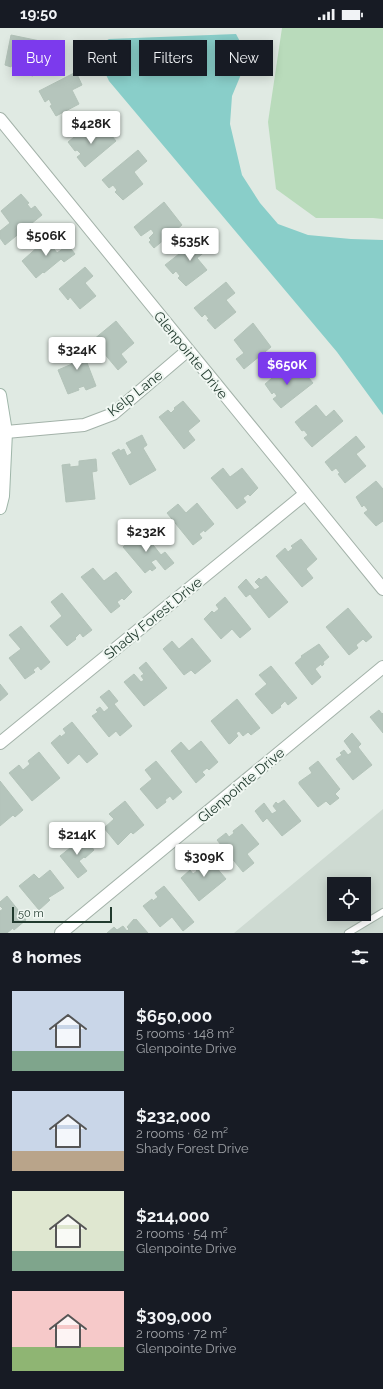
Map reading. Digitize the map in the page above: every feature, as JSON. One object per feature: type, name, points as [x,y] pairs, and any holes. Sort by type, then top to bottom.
[{"type":"street","name":"Glenpointe Drive","points":[[0,119],[383,589]]},
{"type":"street","name":"Kelp Lane","points":[[6,432],[84,424],[113,414],[188,351]]},
{"type":"street","points":[[0,395],[6,432],[3,496],[0,508]]},
{"type":"street","name":"Shady Forest Drive","points":[[0,743],[305,494]]},
{"type":"street","name":"Glenpointe Drive","points":[[61,933],[383,667]]},
{"type":"lane","points":[[348,933],[383,912]]},
{"type":"shaded area","points":[[383,809],[383,933],[234,933]]},
{"type":"green space","points":[[282,28],[383,28],[383,219],[316,218],[276,189],[268,122]]},
{"type":"water","points":[[236,34],[239,40],[215,40],[215,76],[240,76],[232,96],[230,124],[242,175],[260,203],[278,224],[308,235],[383,240],[383,415],[337,352],[109,81],[107,76],[131,76],[131,40],[107,40]]},
{"type":"building","points":[[11,35],[35,40],[12,40],[12,66],[5,65]]},
{"type":"building","points":[[73,74],[73,76],[78,76],[82,85],[72,90],[79,104],[56,116],[50,106],[52,105],[49,99],[45,102],[39,91]]},
{"type":"building","points":[[89,125],[98,137],[107,130],[116,141],[85,167],[77,157],[81,154],[77,150],[75,151],[68,142]]},
{"type":"building","points":[[138,150],[147,161],[134,172],[143,184],[123,200],[115,192],[117,190],[113,185],[109,188],[102,180]]},
{"type":"building","points":[[21,194],[29,203],[27,204],[31,209],[35,206],[42,215],[5,245],[0,238],[0,231],[10,223],[1,211]]},
{"type":"building","points":[[164,202],[182,225],[154,248],[149,242],[151,240],[149,238],[154,233],[151,229],[141,236],[134,227]]},
{"type":"building","points":[[202,236],[211,247],[197,258],[207,270],[186,286],[178,278],[180,276],[176,271],[173,274],[165,265]]},
{"type":"building","points":[[49,237],[54,243],[56,241],[59,245],[54,249],[57,253],[68,245],[75,254],[64,262],[61,259],[36,278],[22,261]]},
{"type":"building","points":[[85,267],[93,276],[85,283],[96,296],[80,309],[70,297],[68,300],[59,289]]},
{"type":"building","points":[[226,282],[235,293],[226,300],[236,312],[215,329],[207,320],[209,319],[205,314],[202,317],[194,308]]},
{"type":"building","points":[[116,321],[134,343],[121,354],[127,362],[118,370],[93,340]]},
{"type":"building","points":[[253,323],[271,347],[244,369],[236,359],[244,353],[234,340]]},
{"type":"building","points":[[79,342],[96,386],[86,390],[84,386],[78,388],[79,390],[68,394],[58,370],[72,364],[66,348]]},
{"type":"building","points":[[285,367],[295,379],[304,372],[313,383],[281,408],[273,399],[277,396],[274,392],[272,394],[265,384]]},
{"type":"building","points":[[183,401],[200,421],[188,431],[195,440],[184,449],[159,417],[168,410],[171,413],[175,409],[174,408]]},
{"type":"building","points":[[316,405],[326,417],[334,410],[343,421],[312,447],[304,438],[308,435],[304,430],[302,431],[295,422]]},
{"type":"building","points":[[142,435],[147,445],[143,448],[156,470],[130,485],[112,453],[119,449],[120,451],[124,449],[127,456],[132,453],[126,443]]},
{"type":"building","points":[[356,436],[365,447],[356,454],[366,466],[345,483],[338,474],[340,473],[336,468],[332,471],[325,462]]},
{"type":"building","points":[[96,459],[97,471],[92,472],[95,499],[66,502],[62,465],[70,464],[70,467],[79,466],[79,461]]},
{"type":"building","points":[[223,468],[230,477],[242,468],[258,488],[250,496],[248,494],[243,498],[246,502],[237,509],[211,478]]},
{"type":"building","points":[[376,481],[383,489],[383,521],[376,526],[364,513],[368,510],[364,505],[362,507],[356,497]]},
{"type":"building","points":[[197,503],[214,524],[205,532],[204,530],[199,534],[202,538],[193,545],[167,513],[178,504],[186,513]]},
{"type":"building","points":[[142,531],[161,555],[165,552],[174,563],[165,570],[156,559],[151,562],[156,568],[152,571],[150,569],[145,573],[123,547]]},
{"type":"building","points":[[301,539],[317,559],[306,569],[313,578],[302,587],[276,556],[285,548],[288,552],[293,548],[291,546]]},
{"type":"building","points":[[93,568],[104,581],[116,572],[132,592],[124,600],[122,598],[117,602],[120,606],[111,613],[81,577]]},
{"type":"building","points":[[266,576],[288,602],[269,618],[250,594],[246,597],[238,587],[246,579],[255,590],[260,587],[255,582],[259,578],[261,580]]},
{"type":"building","points":[[62,593],[92,630],[83,637],[80,633],[75,638],[76,639],[67,646],[50,626],[62,616],[51,602]]},
{"type":"building","points":[[225,597],[251,629],[240,638],[232,629],[221,639],[204,619],[212,611],[214,613],[219,609],[216,605]]},
{"type":"building","points":[[348,608],[372,637],[366,642],[363,639],[356,645],[358,648],[349,655],[326,627]]},
{"type":"building","points":[[21,626],[50,662],[41,670],[38,666],[33,670],[35,672],[25,679],[9,658],[21,649],[9,635]]},
{"type":"building","points":[[192,638],[211,661],[195,674],[191,670],[184,675],[163,649],[172,641],[179,649]]},
{"type":"building","points":[[319,644],[329,657],[323,662],[324,664],[322,666],[321,664],[315,669],[321,677],[312,685],[295,663],[302,657],[301,656]]},
{"type":"building","points":[[146,662],[167,688],[144,706],[124,682],[134,674],[141,682],[144,680],[141,676],[144,674],[139,668]]},
{"type":"building","points":[[271,666],[297,698],[288,705],[285,701],[280,706],[281,707],[272,714],[255,694],[267,684],[259,675]]},
{"type":"building","points":[[0,684],[8,694],[0,701]]},
{"type":"building","points":[[109,690],[118,701],[114,704],[132,726],[120,736],[116,731],[109,737],[92,716],[98,712],[96,710],[100,707],[104,712],[109,708],[100,697]]},
{"type":"building","points":[[237,699],[260,728],[251,735],[248,732],[243,736],[239,731],[236,733],[238,736],[229,744],[211,721]]},
{"type":"building","points":[[379,710],[382,714],[383,713],[383,733],[370,717]]},
{"type":"building","points":[[72,722],[98,754],[87,763],[79,754],[68,764],[51,743],[60,735],[61,737],[66,733],[63,729]]},
{"type":"building","points":[[352,733],[361,744],[358,747],[372,765],[353,780],[336,759],[342,755],[340,753],[344,750],[348,755],[352,752],[344,741]]},
{"type":"building","points":[[201,741],[218,762],[209,770],[207,768],[202,772],[205,775],[196,783],[171,751],[181,742],[189,751]]},
{"type":"building","points":[[39,752],[60,778],[32,801],[9,773],[19,765],[23,770],[30,764],[28,761]]},
{"type":"building","points":[[156,761],[182,792],[173,800],[170,796],[165,800],[166,802],[157,809],[140,789],[152,779],[145,770]]},
{"type":"building","points":[[318,761],[340,789],[335,794],[339,798],[330,805],[326,801],[318,807],[299,784],[299,782],[312,773],[309,768]]},
{"type":"building","points":[[0,781],[23,810],[15,817],[13,815],[0,826]]},
{"type":"building","points":[[284,800],[301,821],[282,836],[267,818],[263,822],[255,811],[264,803],[272,814],[277,811],[273,806],[276,802],[278,804]]},
{"type":"building","points":[[125,801],[144,825],[133,834],[131,832],[118,845],[104,828],[114,819],[109,814]]},
{"type":"building","points":[[242,824],[259,844],[247,854],[254,863],[243,872],[217,840],[226,833],[229,837],[234,833],[233,831]]},
{"type":"building","points":[[84,837],[94,850],[79,861],[87,871],[78,878],[60,856],[70,848],[66,844],[73,838],[76,843]]},
{"type":"building","points":[[203,854],[205,854],[226,879],[199,901],[181,878],[190,870],[193,874],[197,871],[194,867],[199,863],[201,865],[203,864],[199,859]]},
{"type":"building","points":[[50,870],[64,888],[48,898],[50,900],[39,910],[19,886],[34,874],[39,879]]},
{"type":"building","points":[[164,886],[194,922],[183,931],[172,917],[160,927],[143,906],[152,899],[153,901],[158,897],[155,893]]},
{"type":"building","points":[[7,896],[26,920],[14,930],[13,928],[7,933],[0,933],[0,911],[3,909],[0,906],[0,902]]},
{"type":"building","points":[[134,919],[136,919],[148,933],[107,933],[114,927],[117,930],[123,926],[127,931],[129,929],[127,927]]}]
